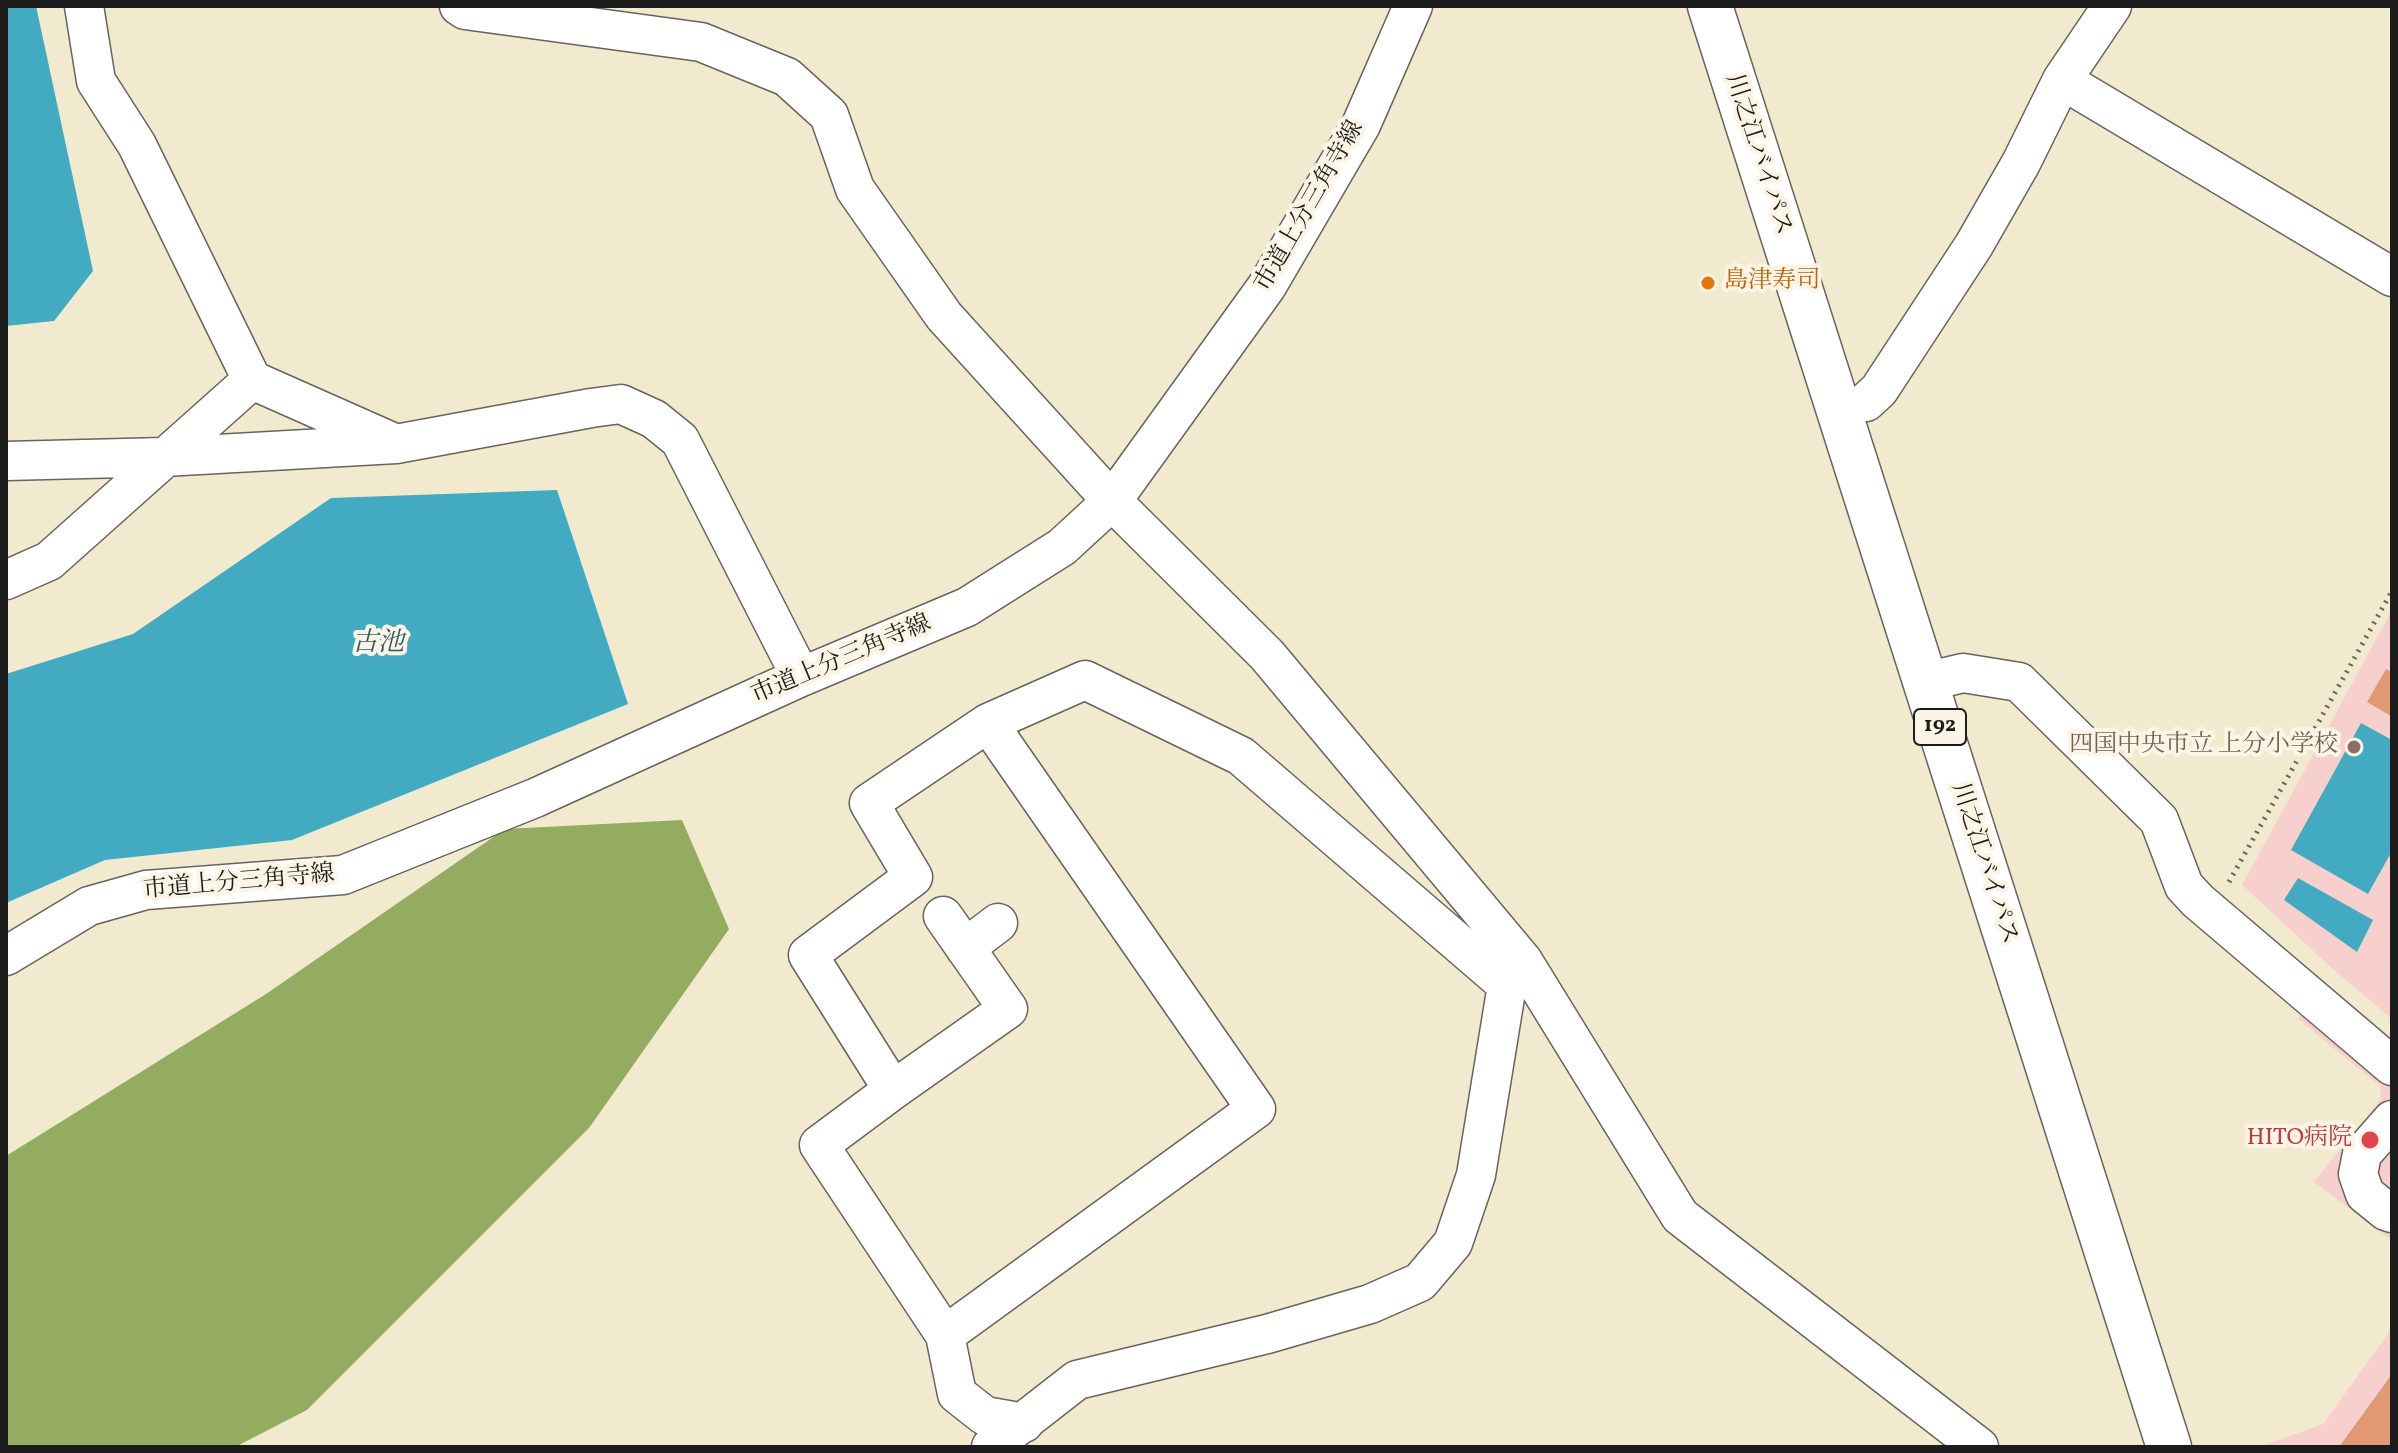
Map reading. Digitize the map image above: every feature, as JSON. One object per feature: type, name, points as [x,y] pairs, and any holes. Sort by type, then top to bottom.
[{"type":"highway","name":"川之江バイパス","points":[[1710,6],[2169,1447]]},
{"type":"street","points":[[84,6],[96,81],[137,145],[252,380],[396,444]]},
{"type":"street","points":[[459,6],[465,10],[618,18],[701,42],[787,77],[829,115],[855,189],[944,316],[1112,501],[1267,655],[1515,973],[1680,1216],[1979,1447]]},
{"type":"street","name":"市道上分三角寺線","points":[[6,956],[89,906],[146,890],[343,875],[535,798],[801,677],[967,607],[1062,547],[1112,501],[1267,286],[1361,125],[1413,6]]},
{"type":"street","points":[[1866,402],[1879,390],[1974,245],[2021,163],[2062,80],[2112,6]]},
{"type":"street","points":[[2062,80],[2392,277]]},
{"type":"street","points":[[6,592],[49,561],[252,380]]},
{"type":"street","points":[[6,461],[164,457],[396,444],[621,404],[654,419],[680,440],[801,677]]},
{"type":"street","points":[[6,580],[49,561]]},
{"type":"street","points":[[1925,682],[1963,673],[2019,682],[2159,820],[2184,886],[2198,901],[2392,1066]]},
{"type":"street","points":[[893,1090],[808,955],[913,877],[869,803],[988,723],[1085,680],[1241,756],[1515,973]]},
{"type":"street","points":[[945,1335],[1256,1109],[988,723]]},
{"type":"street","points":[[943,916],[1008,1009],[819,1145],[945,1335],[957,1394],[985,1416],[1024,1423]]},
{"type":"street","points":[[965,948],[998,923]]},
{"type":"street","points":[[991,1447],[1077,1380],[1267,1334],[1370,1304],[1420,1282],[1453,1243],[1476,1175],[1515,973]]},
{"type":"street","points":[[2392,1120],[2362,1154],[2358,1174],[2365,1194],[2392,1213]]},
{"type":"path","points":[[2227,885],[2392,591]]},
{"type":"shaded area","name":"四国中央市立 上分小学校","points":[[2392,610],[2392,1019],[2242,885]]},
{"type":"shaded area","name":"HITO病院","points":[[2319,982],[2392,1041],[2392,1240],[2314,1182],[2381,1099],[2380,1086],[2298,1019]]},
{"type":"shaded area","points":[[2392,1328],[2392,1447],[2259,1447],[2323,1424]]},
{"type":"green space","points":[[682,820],[729,929],[589,1128],[307,1410],[235,1447],[6,1447],[6,1156],[266,994],[505,829]]},
{"type":"water","points":[[6,6],[36,6],[93,271],[54,321],[6,326]]},
{"type":"water","name":"古池","points":[[557,490],[628,704],[292,840],[105,860],[6,903],[6,674],[133,634],[331,498]]},
{"type":"water","points":[[2361,723],[2392,740],[2392,851],[2368,894],[2291,850]]},
{"type":"water","points":[[2298,878],[2373,920],[2357,952],[2284,900]]},
{"type":"building","points":[[2386,669],[2392,672],[2391,716],[2367,702]]},
{"type":"building","points":[[2392,1374],[2392,1447],[2339,1447]]},
{"type":"place","name":"島津寿司","points":[[1708,283]]},
{"type":"place","name":"四国中央市立 上分小学校","points":[[2354,747]]},
{"type":"place","name":"HITO病院","points":[[2370,1140]]}]
